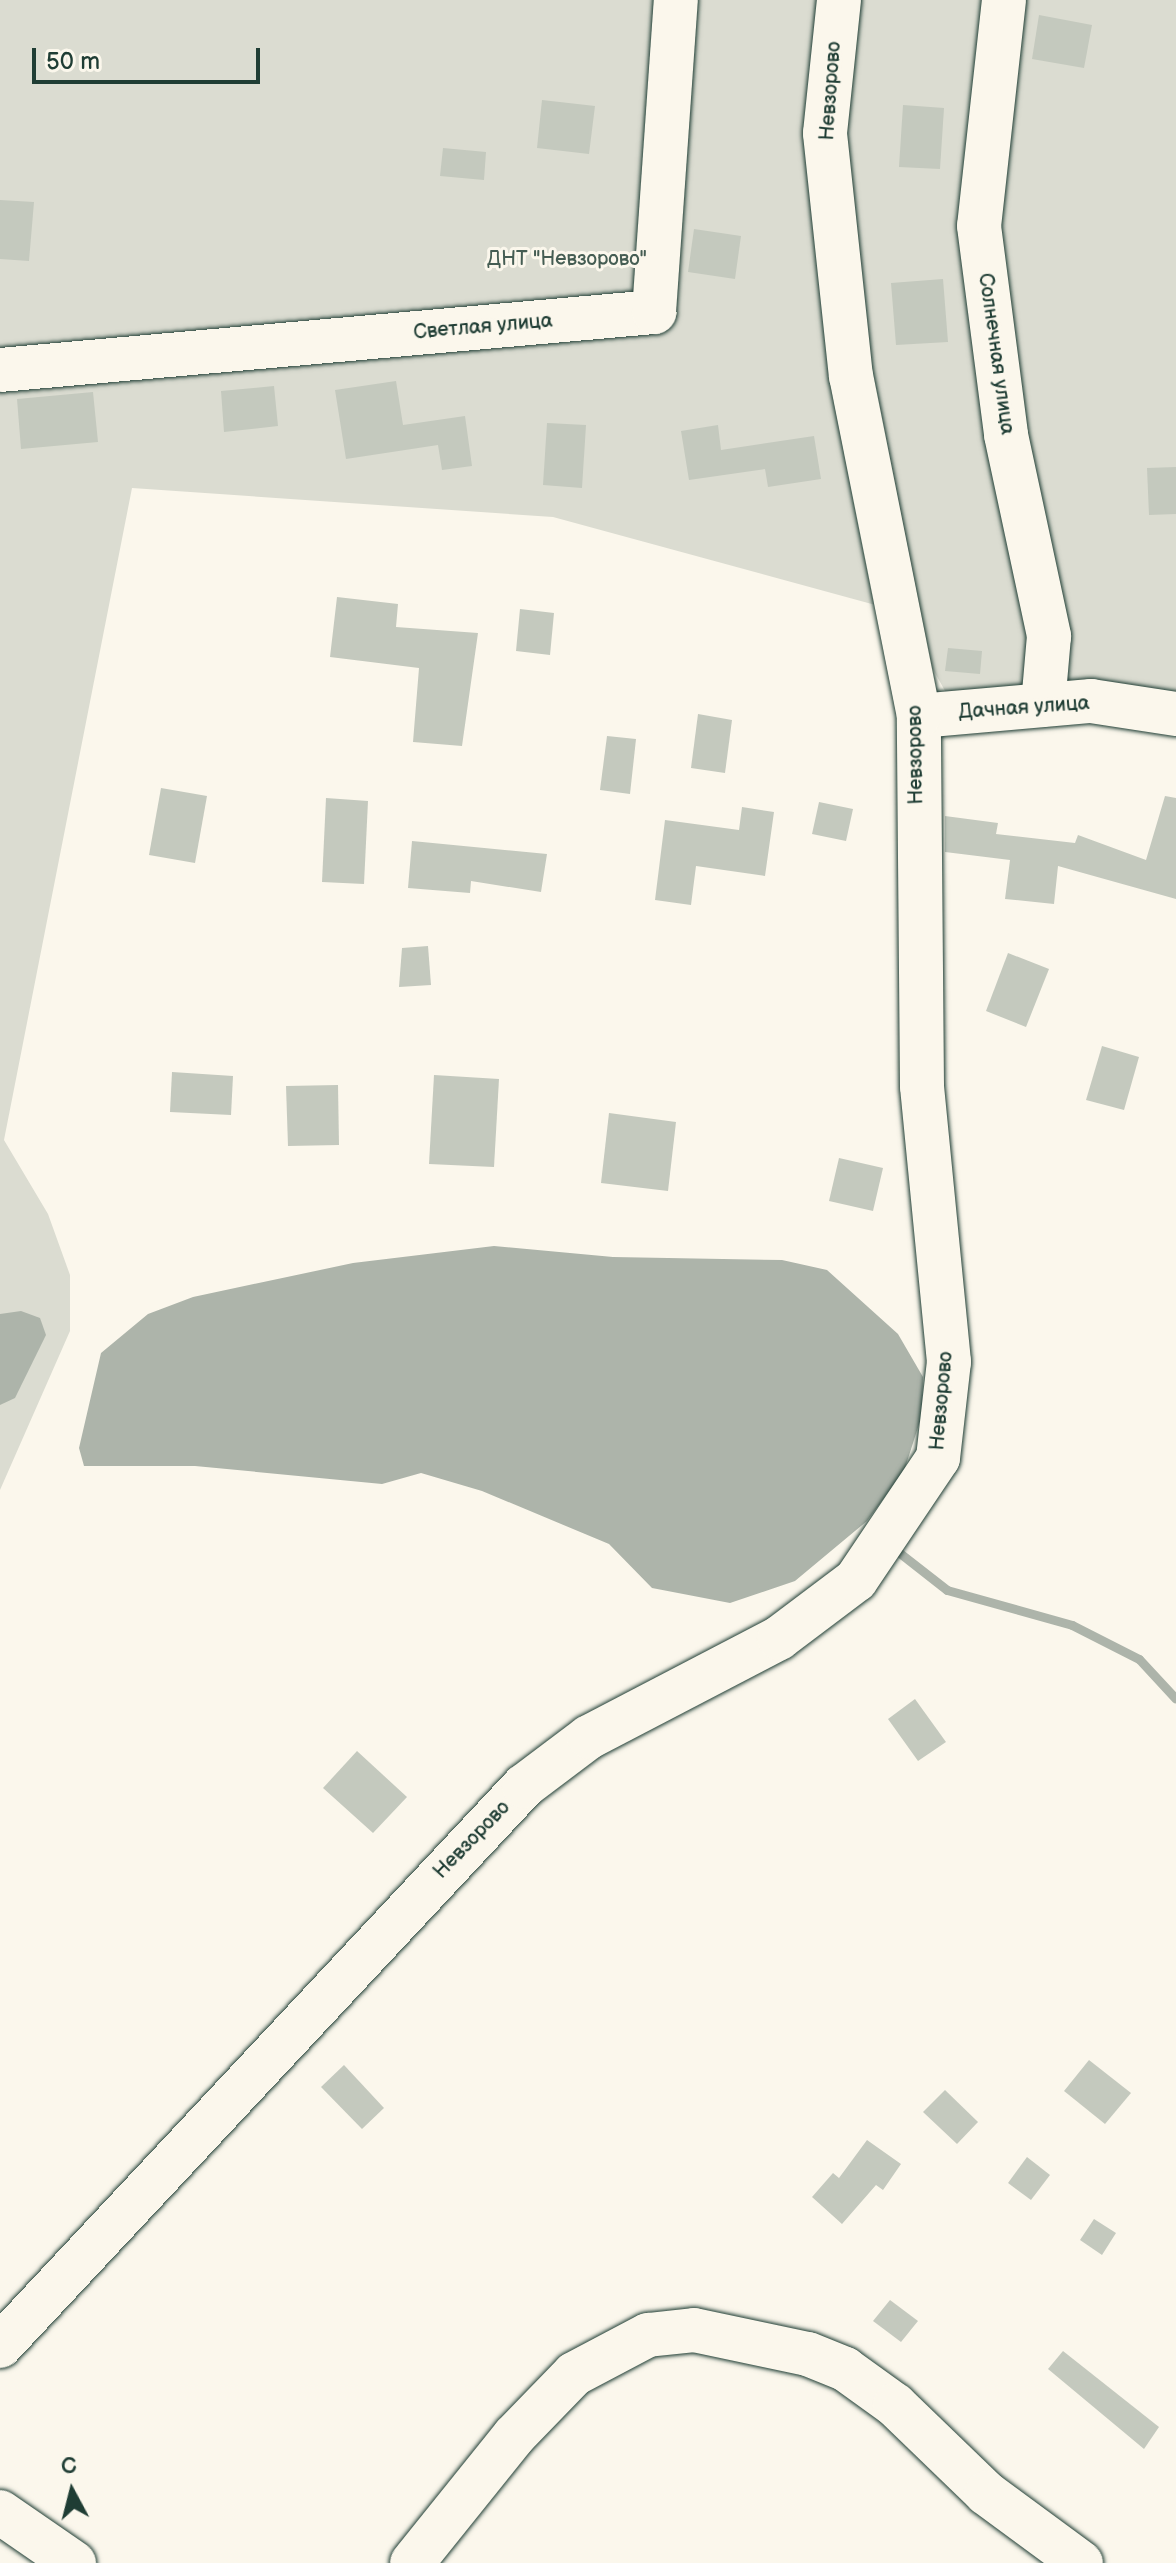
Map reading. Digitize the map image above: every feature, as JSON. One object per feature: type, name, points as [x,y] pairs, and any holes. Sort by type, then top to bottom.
[{"type":"street","name":"Светлая улица","points":[[0,370],[654,312],[676,0]]},
{"type":"street","name":"Невзорово","points":[[0,2346],[524,1786],[589,1737],[779,1638],[856,1580],[938,1458],[949,1362],[923,1101],[919,716],[851,377],[825,133],[839,0]]},
{"type":"street","name":"Солнечная улица","points":[[1004,0],[979,226],[1006,435],[1049,636],[1043,705]]},
{"type":"street","name":"Дачная улица","points":[[919,716],[1091,701],[1176,714]]},
{"type":"street","points":[[412,2563],[514,2436],[574,2374],[648,2335],[694,2330],[808,2354],[845,2369],[895,2405],[986,2493],[1081,2563]]},
{"type":"street","points":[[0,2512],[74,2563]]},
{"type":"green space","name":"ДНТ \"Невзорово\"","points":[[0,0],[1176,0],[1176,711],[949,698],[901,612],[553,517],[132,488],[4,1140],[48,1214],[70,1275],[70,1331],[0,1490]]},
{"type":"shaded area","points":[[494,1246],[613,1257],[782,1260],[827,1270],[898,1334],[923,1377],[922,1415],[904,1471],[867,1521],[795,1581],[730,1603],[652,1588],[609,1544],[482,1491],[421,1473],[382,1484],[195,1466],[84,1466],[79,1448],[101,1353],[148,1314],[193,1297],[353,1263]]},
{"type":"shaded area","points":[[21,1311],[40,1318],[46,1335],[15,1398],[0,1405],[0,1314]]},
{"type":"building","points":[[1039,15],[1092,25],[1084,68],[1032,59]]},
{"type":"building","points":[[542,100],[595,106],[589,154],[537,148]]},
{"type":"building","points":[[903,105],[944,108],[940,169],[899,167]]},
{"type":"building","points":[[443,148],[486,152],[484,180],[440,176]]},
{"type":"building","points":[[0,200],[34,202],[29,261],[0,259]]},
{"type":"building","points":[[694,229],[741,236],[735,279],[688,272]]},
{"type":"building","points":[[943,279],[948,342],[896,345],[891,283]]},
{"type":"building","points":[[396,381],[403,425],[465,416],[472,466],[442,470],[438,445],[346,459],[335,390]]},
{"type":"building","points":[[274,386],[278,426],[224,432],[221,391]]},
{"type":"building","points":[[93,392],[98,442],[21,449],[17,399]]},
{"type":"building","points":[[547,423],[586,425],[582,488],[543,485]]},
{"type":"building","points":[[718,425],[721,450],[814,436],[821,479],[768,487],[765,469],[689,480],[681,431]]},
{"type":"building","points":[[1176,467],[1176,514],[1149,515],[1147,468]]},
{"type":"building","points":[[337,597],[398,604],[396,627],[478,633],[462,746],[413,742],[419,668],[330,657]]},
{"type":"building","points":[[520,609],[554,613],[550,655],[516,651]]},
{"type":"building","points":[[948,648],[982,651],[980,674],[945,671]]},
{"type":"building","points":[[698,714],[732,720],[725,773],[691,768]]},
{"type":"building","points":[[607,736],[636,739],[630,794],[600,790]]},
{"type":"building","points":[[161,788],[207,796],[195,863],[149,855]]},
{"type":"building","points":[[1165,796],[1176,798],[1176,899],[1058,866],[1054,904],[1005,899],[1010,860],[945,852],[945,816],[998,823],[996,834],[1075,843],[1078,835],[1146,860]]},
{"type":"building","points":[[326,798],[368,801],[364,884],[322,882]]},
{"type":"building","points":[[819,802],[853,809],[846,841],[812,834]]},
{"type":"building","points":[[742,807],[774,812],[765,876],[696,866],[691,905],[655,900],[665,820],[739,830]]},
{"type":"building","points":[[412,841],[547,854],[541,892],[471,881],[470,893],[408,888]]},
{"type":"building","points":[[428,946],[431,985],[399,987],[402,948]]},
{"type":"building","points":[[1008,953],[1049,969],[1026,1027],[986,1011]]},
{"type":"building","points":[[1102,1046],[1139,1057],[1124,1110],[1086,1100]]},
{"type":"building","points":[[172,1072],[233,1076],[231,1115],[170,1112]]},
{"type":"building","points":[[434,1075],[499,1079],[494,1167],[429,1164]]},
{"type":"building","points":[[338,1085],[339,1145],[288,1146],[286,1086]]},
{"type":"building","points":[[609,1113],[676,1122],[668,1191],[601,1183]]},
{"type":"building","points":[[839,1158],[883,1168],[873,1211],[829,1201]]},
{"type":"building","points":[[915,1699],[946,1742],[918,1761],[888,1719]]},
{"type":"building","points":[[357,1751],[407,1797],[373,1833],[323,1788]]},
{"type":"building","points":[[1089,2060],[1131,2093],[1105,2124],[1064,2091]]},
{"type":"building","points":[[344,2065],[384,2108],[362,2129],[321,2087]]},
{"type":"building","points":[[945,2090],[978,2122],[957,2144],[923,2112]]},
{"type":"building","points":[[867,2140],[901,2164],[883,2190],[876,2185],[842,2224],[812,2197],[833,2173],[839,2178]]},
{"type":"building","points":[[1027,2157],[1050,2175],[1031,2200],[1008,2183]]},
{"type":"building","points":[[1094,2219],[1116,2233],[1102,2255],[1080,2240]]},
{"type":"building","points":[[890,2300],[918,2321],[901,2342],[873,2321]]},
{"type":"building","points":[[1063,2351],[1159,2427],[1144,2449],[1048,2369]]},
{"type":"waterway","points":[[892,1547],[947,1590],[1072,1625],[1139,1659],[1176,1699]]}]
